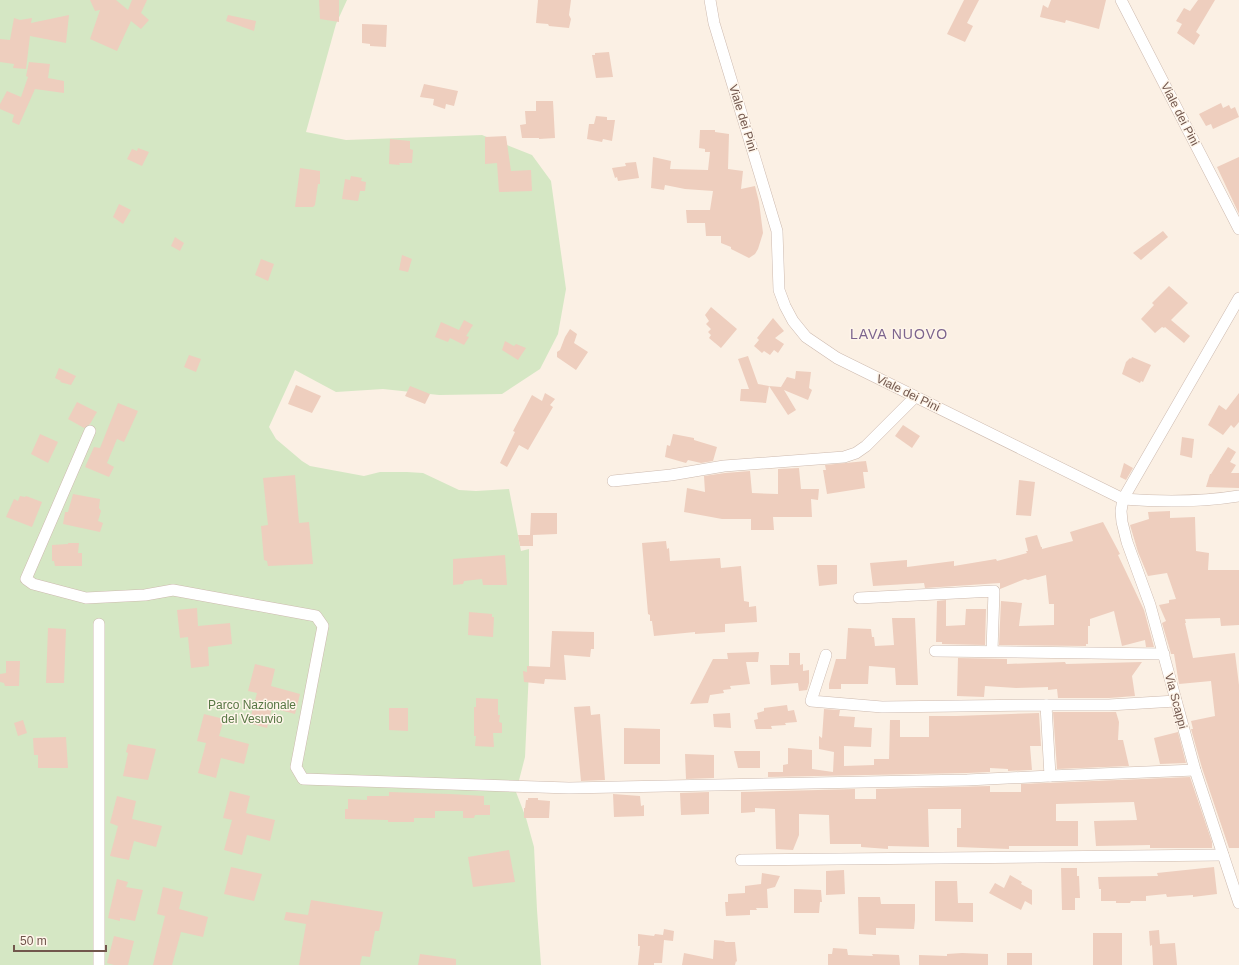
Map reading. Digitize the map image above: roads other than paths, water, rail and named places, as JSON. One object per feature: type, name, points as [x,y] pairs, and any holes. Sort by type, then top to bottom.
[{"type":"street","name":"Viale dei Pini","points":[[710,0],[714,23],[777,231],[779,290],[785,306],[806,337],[837,358],[1123,499]]},
{"type":"street","name":"Viale dei Pini","points":[[1121,0],[1239,229]]},
{"type":"street","points":[[1239,298],[1123,499],[1214,500],[1239,496]]},
{"type":"street","points":[[613,481],[666,476],[724,466],[850,455],[866,446],[916,397]]},
{"type":"street","points":[[90,431],[26,579],[33,584],[86,598],[145,595],[173,590],[316,616],[323,626],[296,767],[303,779],[569,788],[967,780],[1195,770]]},
{"type":"street","name":"Via Scappi","points":[[1123,499],[1121,511],[1122,522],[1127,542],[1150,605],[1195,770],[1239,903]]},
{"type":"street","points":[[859,598],[994,590],[992,650]]},
{"type":"street","points":[[99,624],[99,965]]},
{"type":"street","points":[[935,650],[1164,654]]},
{"type":"street","points":[[826,655],[811,701],[882,707],[1109,705],[1176,700]]},
{"type":"street","points":[[1046,705],[1050,776]]},
{"type":"street","points":[[741,860],[1223,855]]},
{"type":"district","name":"LAVA NUOVO","points":[[899,334]]},
{"type":"park label","name":"Parco Nazionale del Vesuvio","points":[[252,712]]}]
